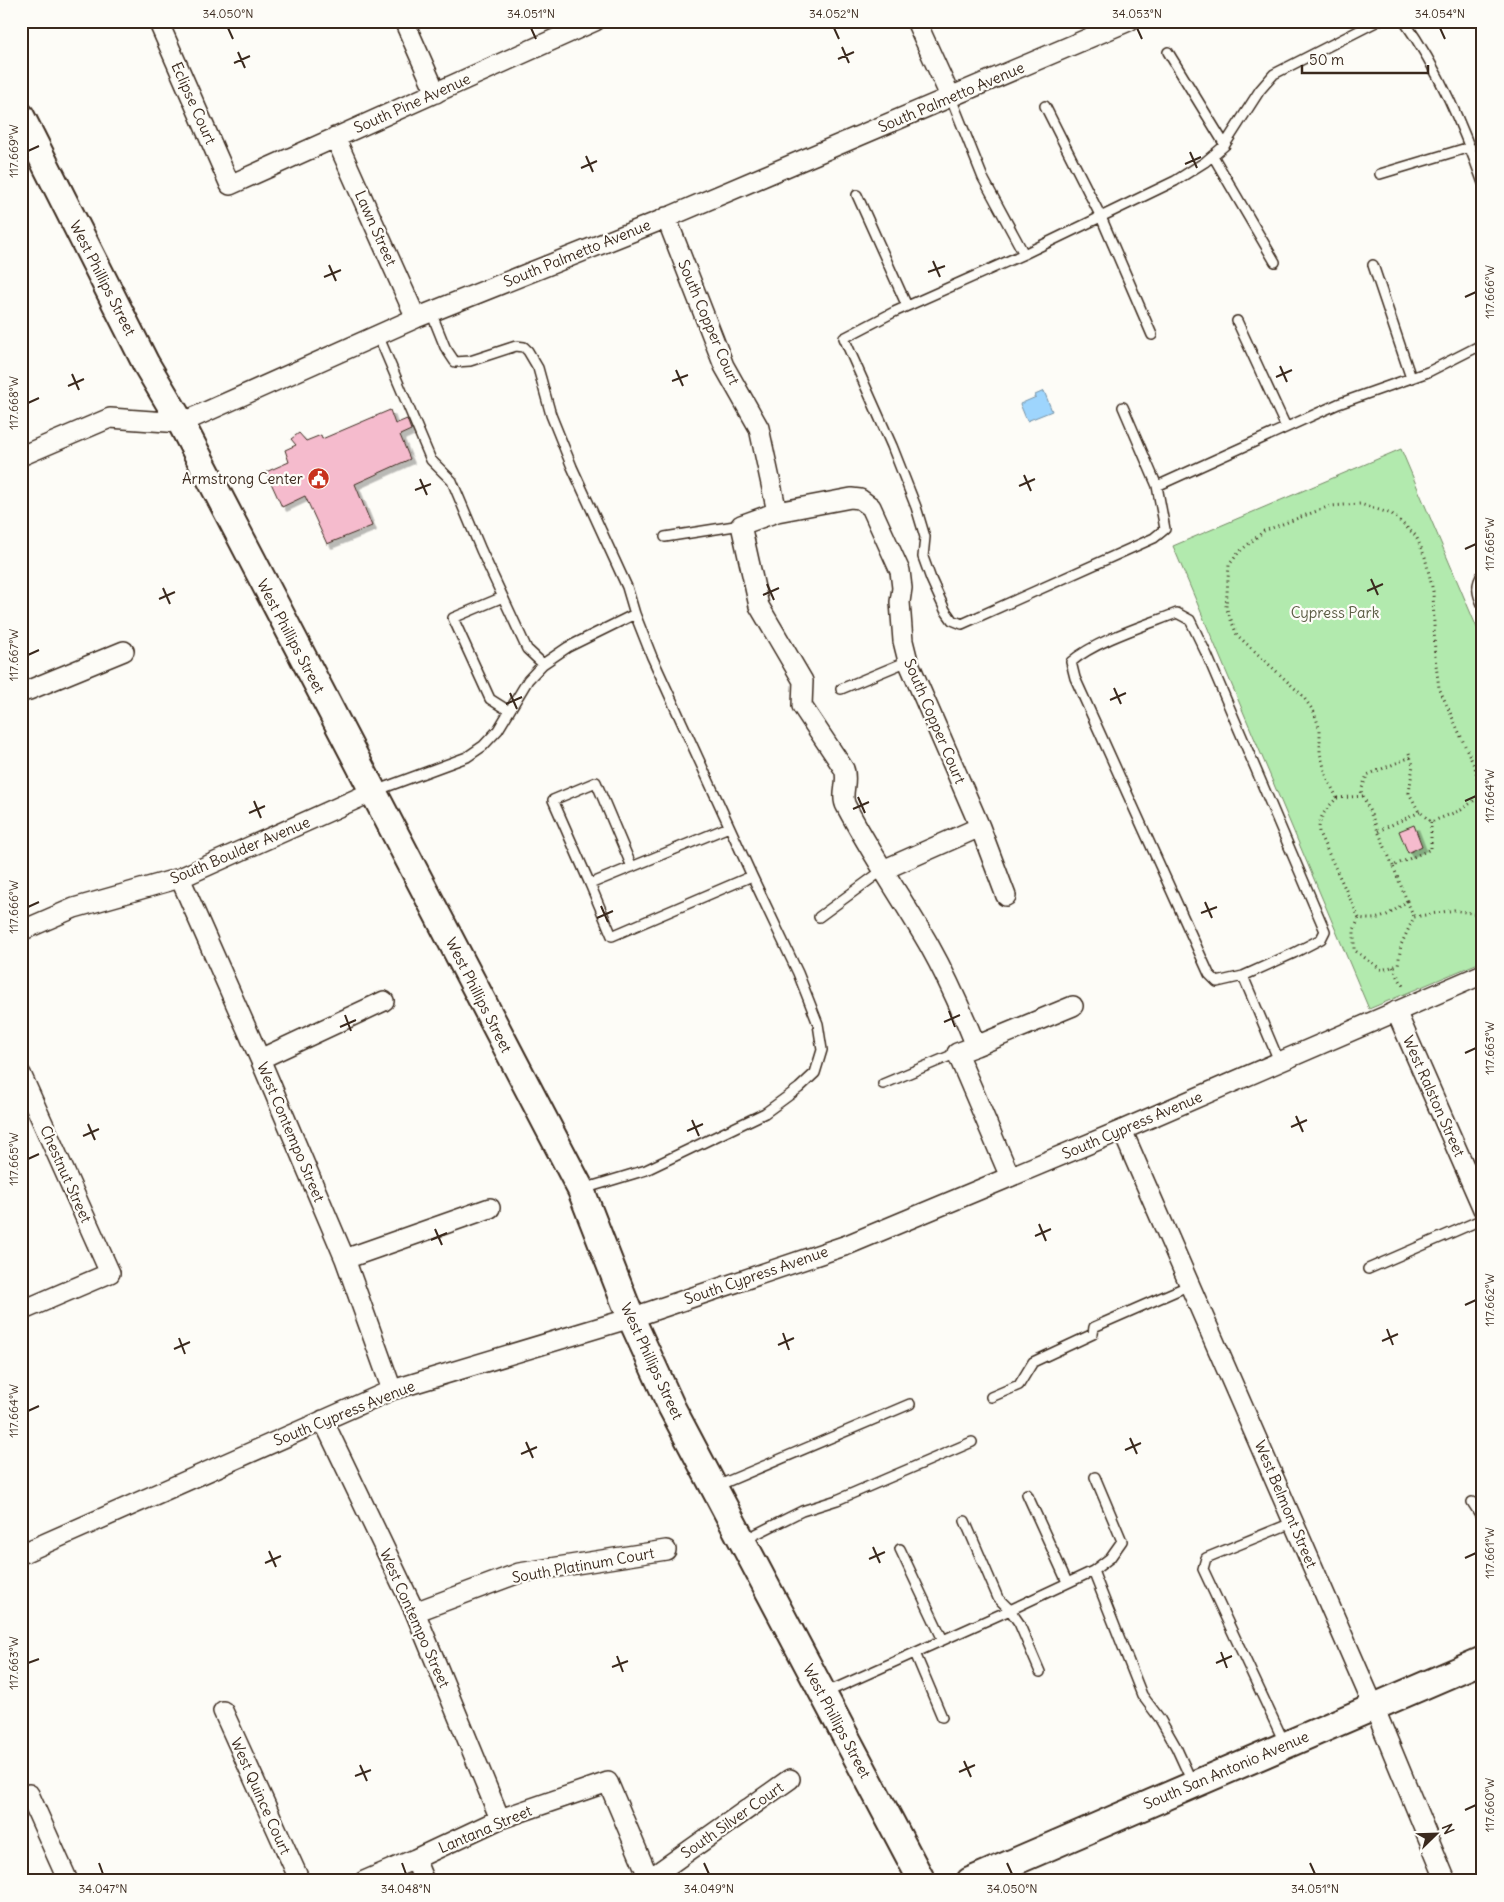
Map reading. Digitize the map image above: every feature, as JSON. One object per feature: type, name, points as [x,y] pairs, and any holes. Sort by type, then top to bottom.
[{"type":"street","name":"Eclipse Court","points":[[158,21],[230,185]]},
{"type":"street","points":[[404,21],[436,93]]},
{"type":"street","name":"South Pine Avenue","points":[[230,185],[595,21]]},
{"type":"street","points":[[916,21],[950,98]]},
{"type":"street","name":"South Palmetto Avenue","points":[[21,456],[110,418],[181,424],[423,315],[666,217],[1129,21]]},
{"type":"street","name":"West Phillips Street","points":[[21,116],[146,364],[181,424],[581,1190],[631,1318],[672,1408],[922,1881]]},
{"type":"street","name":"Lawn Street","points":[[335,137],[423,315]]},
{"type":"street","name":"South Copper Court","points":[[666,217],[724,366],[759,428],[777,512]]},
{"type":"street","name":"South Copper Court","points":[[741,525],[777,512],[851,498],[860,499],[868,504],[875,514],[900,571],[903,641],[908,661],[980,827],[1006,896]]},
{"type":"street","points":[[741,525],[759,606],[803,681],[802,706],[847,776],[844,804],[933,952],[954,992],[976,1046]]},
{"type":"street","points":[[21,692],[124,651]]},
{"type":"street","name":"South Boulder Avenue","points":[[21,931],[74,908],[180,878],[372,792]]},
{"type":"street","points":[[882,870],[980,827]]},
{"type":"street","name":"West Contempo Street","points":[[180,878],[345,1259],[392,1390]]},
{"type":"street","name":"South Cypress Avenue","points":[[21,1554],[392,1390],[631,1318],[847,1245],[1122,1130],[1483,974]]},
{"type":"street","points":[[260,1059],[384,1001]]},
{"type":"street","points":[[1010,1177],[957,1053],[1073,1006]]},
{"type":"street","name":"West Ralston Street","points":[[1396,1011],[1483,1208]]},
{"type":"street","name":"Chestnut Street","points":[[21,1074],[110,1273],[21,1311]]},
{"type":"street","name":"West Belmont Street","points":[[1122,1130],[1374,1707],[1446,1881]]},
{"type":"street","points":[[345,1259],[490,1208]]},
{"type":"street","name":"West Contempo Street","points":[[323,1420],[415,1612],[500,1819]]},
{"type":"street","name":"South Platinum Court","points":[[415,1612],[519,1574],[666,1550]]},
{"type":"street","name":"South San Antonio Avenue","points":[[970,1881],[1483,1660]]},
{"type":"street","name":"West Quince Court","points":[[223,1711],[300,1881]]},
{"type":"street","name":"South Silver Court","points":[[649,1880],[790,1779]]},
{"type":"street","name":"Lantana Street","points":[[364,1881],[500,1819],[608,1782],[649,1880]]},
{"type":"street","points":[[29,1794],[68,1881]]},
{"type":"street","points":[[415,1859],[424,1881]]},
{"type":"lane","points":[[1123,407],[1157,486],[1165,529],[1154,538],[962,624],[952,620],[945,610],[931,579],[923,557],[925,537],[916,508],[892,446],[844,338],[907,306],[1024,254],[1175,181],[1213,156],[1225,145],[1260,90],[1274,74],[1378,21]]},
{"type":"lane","points":[[1404,21],[1446,92],[1470,147],[1483,183]]},
{"type":"lane","points":[[1168,52],[1225,145]]},
{"type":"lane","points":[[950,98],[983,178],[1024,254]]},
{"type":"lane","points":[[1045,106],[1101,216],[1152,335]]},
{"type":"lane","points":[[1380,174],[1470,147]]},
{"type":"lane","points":[[1213,156],[1275,262]]},
{"type":"lane","points":[[857,195],[907,306]]},
{"type":"lane","points":[[1373,265],[1411,378]]},
{"type":"lane","points":[[423,315],[455,362],[470,361],[516,346],[524,346],[538,368],[551,415],[572,468],[627,586],[652,657],[798,973],[818,1024],[822,1050],[814,1073],[799,1088],[765,1113],[646,1170],[581,1190]]},
{"type":"lane","points":[[1237,321],[1286,427]]},
{"type":"lane","points":[[378,335],[431,460],[452,481],[527,649],[543,664]]},
{"type":"lane","points":[[1157,486],[1338,404],[1428,372],[1483,344]]},
{"type":"lane","points":[[664,537],[741,525]]},
{"type":"lane","points":[[1483,573],[1477,586],[1477,594],[1483,606]]},
{"type":"lane","points":[[503,597],[453,618],[490,699],[509,711]]},
{"type":"lane","points":[[1177,613],[1190,620],[1207,655],[1325,931],[1321,939],[1243,976],[1217,982],[1208,974],[1075,678],[1071,662],[1081,653],[1177,613]]},
{"type":"lane","points":[[372,792],[467,757],[483,746],[498,730],[528,680],[543,664],[568,647],[636,614]]},
{"type":"lane","points":[[841,688],[908,661]]},
{"type":"lane","points":[[632,867],[596,782],[553,800],[612,936],[752,876]]},
{"type":"lane","points":[[590,884],[730,827]]},
{"type":"lane","points":[[819,917],[882,870]]},
{"type":"lane","points":[[1243,976],[1279,1062]]},
{"type":"lane","points":[[882,1084],[957,1053]]},
{"type":"lane","points":[[1368,1269],[1483,1219]]},
{"type":"lane","points":[[991,1397],[1019,1385],[1033,1362],[1092,1334],[1094,1327],[1190,1285]]},
{"type":"lane","points":[[714,1487],[910,1404]]},
{"type":"lane","points":[[742,1541],[802,1510],[837,1500],[972,1442]]},
{"type":"lane","points":[[822,1695],[1092,1571],[1110,1558],[1122,1541],[1095,1477]]},
{"type":"lane","points":[[1028,1494],[1067,1582]]},
{"type":"lane","points":[[1472,1502],[1483,1519]]},
{"type":"lane","points":[[965,1521],[998,1598],[1019,1623],[1040,1672]]},
{"type":"lane","points":[[1286,1745],[1203,1569],[1206,1558],[1294,1522]]},
{"type":"lane","points":[[900,1549],[943,1640]]},
{"type":"lane","points":[[1092,1571],[1142,1695],[1160,1719],[1176,1747],[1193,1784]]},
{"type":"lane","points":[[915,1653],[942,1716]]},
{"type":"path","points":[[1337,798],[1327,778],[1320,753],[1320,730],[1314,712],[1302,695],[1237,634],[1226,607],[1230,565],[1239,552],[1264,531],[1330,506],[1360,504],[1392,514],[1416,536],[1425,557],[1433,591],[1438,688],[1476,770],[1481,798],[1461,810],[1431,822]]},
{"type":"path","points":[[1363,796],[1337,798],[1326,808],[1318,822],[1319,833],[1358,918],[1354,930],[1354,950],[1382,970],[1398,964],[1401,946],[1414,917],[1392,866],[1361,791],[1367,776],[1410,755],[1413,765],[1409,793],[1420,812],[1431,822],[1431,849],[1392,866]]},
{"type":"path","points":[[1378,831],[1420,812]]},
{"type":"path","points":[[1358,918],[1373,921],[1389,915],[1407,901]]},
{"type":"path","points":[[1414,917],[1454,910],[1483,914]]},
{"type":"path","points":[[1392,966],[1403,986]]},
{"type":"green space","name":"Cypress Park","points":[[1401,449],[1483,642],[1483,961],[1369,1009],[1173,546]]},
{"type":"water","points":[[1044,391],[1052,411],[1027,421],[1020,404]]},
{"type":"building","name":"Armstrong Center","points":[[390,410],[395,424],[407,419],[411,430],[400,435],[410,459],[355,484],[372,526],[327,544],[305,496],[282,507],[266,472],[289,462],[285,450],[296,445],[291,439],[299,433],[306,441],[321,435],[322,439]]},
{"type":"building","points":[[1414,825],[1422,846],[1408,853],[1399,831]]},
{"type":"place","name":"Armstrong Center","points":[[319,478]]}]
